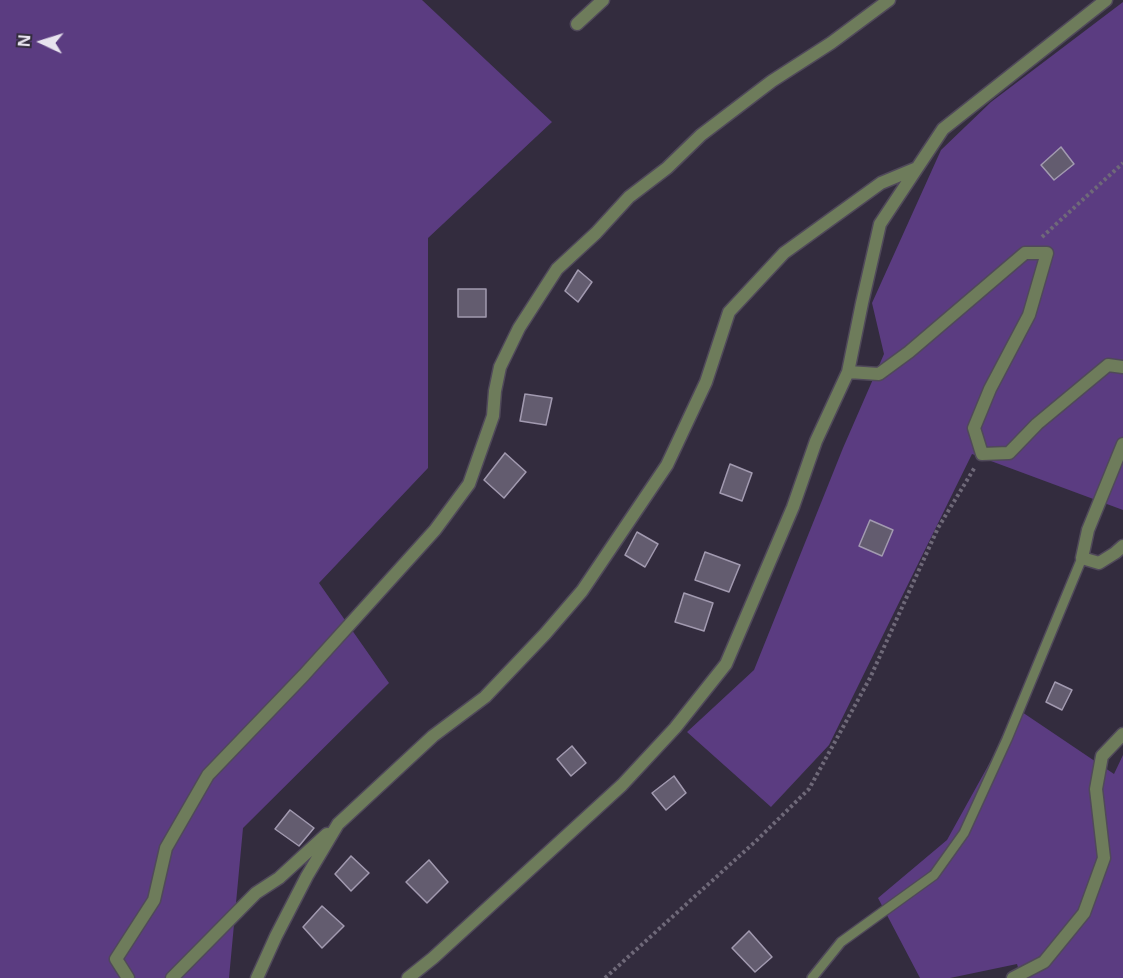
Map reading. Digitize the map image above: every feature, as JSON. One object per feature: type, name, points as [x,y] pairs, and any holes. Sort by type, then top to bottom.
[{"type":"street","points":[[577,24],[603,0]]},
{"type":"street","points":[[128,978],[117,959],[154,900],[166,848],[208,775],[335,641],[435,530],[469,484],[493,416],[500,367],[519,328],[557,269],[596,233],[629,197],[668,168],[701,135],[772,81],[831,43],[889,0]]},
{"type":"street","points":[[408,978],[433,958],[622,785],[675,728],[726,664],[793,507],[816,441],[848,372],[880,224],[943,129],[1106,0]]},
{"type":"street","points":[[172,978],[255,893],[279,878],[434,736],[485,697],[582,591],[667,465],[706,382],[729,312],[784,253],[881,183],[918,168]]},
{"type":"street","points":[[848,372],[879,374],[909,352],[1024,253],[1047,253],[1029,315],[990,388],[974,428],[982,454],[1009,453],[1037,424],[1108,364],[1123,367]]},
{"type":"street","points":[[1123,444],[1088,530],[1082,558],[1099,563],[1123,546]]},
{"type":"street","points":[[1013,978],[1044,962],[1084,913],[1104,858],[1096,789],[1102,756],[1123,734]]},
{"type":"street","points":[[257,978],[307,876],[338,824]]},
{"type":"lane","points":[[812,978],[841,942],[934,875],[964,832],[1012,728],[1082,558]]},
{"type":"path","points":[[1024,253],[1123,163]]},
{"type":"path","points":[[605,978],[757,840],[809,789],[870,678],[938,528],[982,454]]},
{"type":"shaded area","points":[[0,0],[422,0],[552,122],[428,238],[428,468],[319,583],[389,683],[243,828],[229,978],[0,978]]},
{"type":"shaded area","points":[[1123,2],[1123,510],[972,454],[829,745],[771,807],[687,732],[754,670],[843,448],[884,354],[872,303],[941,150],[991,102]]},
{"type":"shaded area","points":[[1019,710],[1114,774],[1123,755],[1123,978],[1021,978],[1017,964],[950,978],[920,978],[878,898],[947,840]]},
{"type":"building","points":[[1061,147],[1074,164],[1054,180],[1041,165]]},
{"type":"building","points":[[578,270],[592,282],[578,302],[565,291]]},
{"type":"building","points":[[458,289],[486,289],[486,317],[458,317]]},
{"type":"building","points":[[525,394],[552,398],[546,425],[520,421]]},
{"type":"building","points":[[505,453],[526,472],[504,498],[484,480]]},
{"type":"building","points":[[730,464],[752,473],[742,501],[720,493]]},
{"type":"building","points":[[870,520],[893,530],[882,556],[859,546]]},
{"type":"building","points":[[637,532],[658,544],[645,567],[625,555]]},
{"type":"building","points":[[705,552],[740,565],[729,592],[695,580]]},
{"type":"building","points":[[684,593],[713,603],[704,631],[675,622]]},
{"type":"building","points":[[1055,682],[1072,690],[1062,710],[1046,702]]},
{"type":"building","points":[[572,746],[586,763],[571,776],[557,759]]},
{"type":"building","points":[[674,776],[686,793],[666,810],[652,793]]},
{"type":"building","points":[[290,810],[314,828],[299,846],[275,829]]},
{"type":"building","points":[[351,856],[369,873],[351,891],[335,874]]},
{"type":"building","points":[[429,860],[448,882],[427,903],[406,882]]},
{"type":"building","points":[[322,906],[344,926],[322,948],[303,927]]},
{"type":"building","points":[[749,931],[772,957],[755,972],[732,948]]}]
